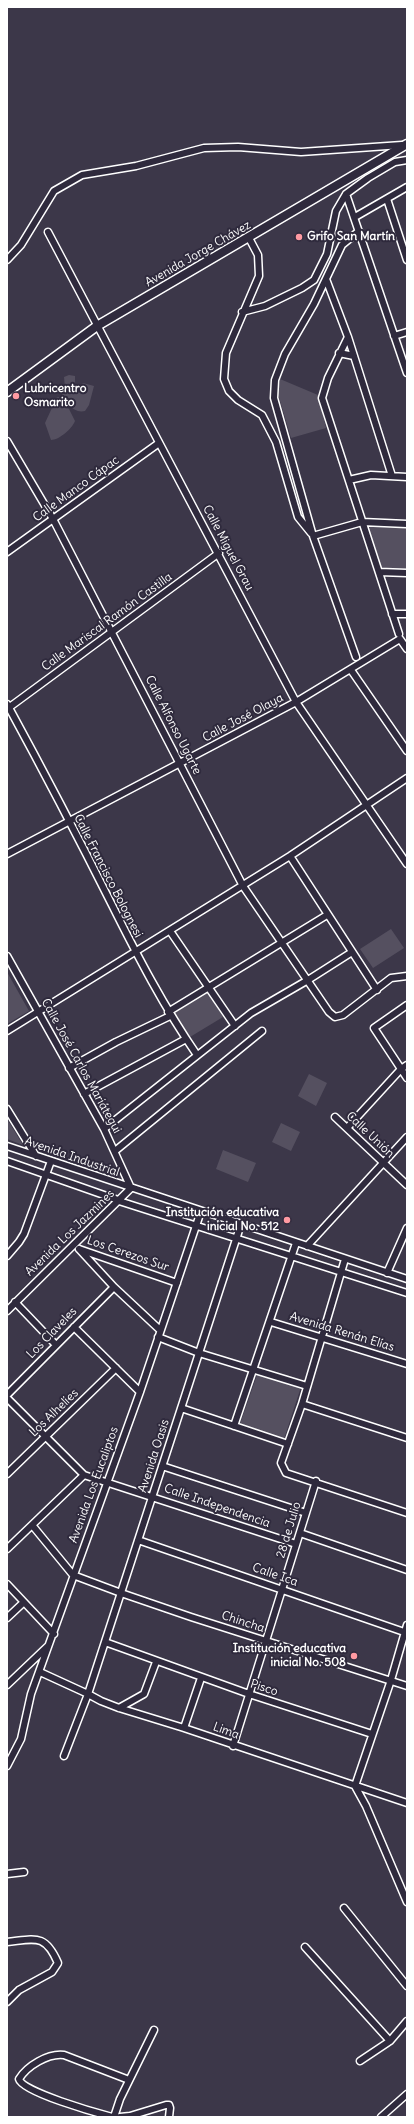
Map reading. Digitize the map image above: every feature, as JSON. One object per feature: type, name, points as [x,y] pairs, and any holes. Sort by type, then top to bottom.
[{"type":"main road","name":"Avenida Jorge Chávez","points":[[7,392],[97,326],[249,238],[406,144]]},
{"type":"street","points":[[7,260],[20,245],[54,191],[82,175],[131,168],[204,148],[238,147],[301,152],[406,144]]},
{"type":"street","points":[[242,312],[265,306],[302,288],[314,280],[326,254],[336,211],[346,194],[395,162],[407,160]]},
{"type":"street","points":[[355,217],[407,187]]},
{"type":"street","points":[[346,194],[407,373]]},
{"type":"street","points":[[387,199],[407,260]]},
{"type":"street","points":[[356,657],[314,536],[274,398],[275,380],[285,354],[326,279],[342,245],[359,231]]},
{"type":"street","name":"Calle Miguel Grau","points":[[48,232],[159,443],[219,553],[296,702],[407,864]]},
{"type":"street","points":[[249,238],[258,255],[259,276],[242,312],[226,353],[224,379],[229,391],[238,400],[262,415],[276,442],[298,517],[314,536]]},
{"type":"street","points":[[326,279],[348,337],[392,476]]},
{"type":"street","points":[[394,336],[407,332]]},
{"type":"street","points":[[348,337],[328,378],[322,398],[399,636],[407,649]]},
{"type":"street","points":[[339,353],[354,356]]},
{"type":"street","name":"Calle Alfonso Ugarte","points":[[7,441],[53,519],[113,632],[243,886],[329,1012],[335,1017],[343,1015],[377,990]]},
{"type":"street","name":"Calle Manco Cápac","points":[[7,552],[159,443]]},
{"type":"street","points":[[349,480],[371,475],[407,477]]},
{"type":"street","points":[[314,536],[362,522],[407,524]]},
{"type":"street","name":"Calle Mariscal Ramón Castilla","points":[[8,707],[113,632],[219,553]]},
{"type":"street","points":[[379,572],[407,573]]},
{"type":"street","points":[[392,614],[407,614]]},
{"type":"street","name":"Calle José Olaya","points":[[7,854],[296,702],[351,670],[399,636]]},
{"type":"street","points":[[351,670],[407,751]]},
{"type":"street","name":"Calle Francisco Bolognesi","points":[[8,707],[69,822],[134,952],[169,1014],[197,1055]]},
{"type":"street","points":[[7,1031],[243,886],[407,778]]},
{"type":"street","points":[[290,856],[377,990],[391,978],[407,976]]},
{"type":"street","points":[[69,1068],[169,1014],[208,988],[327,915]]},
{"type":"street","points":[[170,931],[235,1026]]},
{"type":"street","points":[[104,1129],[251,1013],[308,980],[352,952]]},
{"type":"street","name":"Calle José Carlos Mariátegui","points":[[7,956],[104,1129],[115,1150],[131,1188]]},
{"type":"street","points":[[407,1005],[374,1028],[407,1078]]},
{"type":"street","points":[[115,1150],[262,1030]]},
{"type":"street","points":[[84,1094],[186,1039]]},
{"type":"street","points":[[347,1128],[401,1068],[407,1065]]},
{"type":"street","points":[[7,1109],[36,1156]]},
{"type":"street","name":"Calle Unión","points":[[335,1117],[407,1185]]},
{"type":"street","points":[[307,1246],[407,1137]]},
{"type":"street","name":"Avenida Industrial","points":[[7,1146],[407,1279]]},
{"type":"street","points":[[7,1161],[120,1201],[407,1293]]},
{"type":"street","points":[[7,1256],[20,1242],[24,1234],[51,1161]]},
{"type":"street","name":"Avenida Los Jazmines","points":[[7,1311],[120,1201],[131,1188]]},
{"type":"street","name":"Avenida Los Eucaliptos","points":[[7,1766],[21,1739],[31,1694],[54,1634],[73,1574],[140,1392],[201,1211]]},
{"type":"street","name":"Avenida Oasis","points":[[64,1756],[88,1694],[241,1224]]},
{"type":"street","points":[[387,1273],[407,1228]]},
{"type":"street","points":[[234,1426],[271,1322],[296,1243]]},
{"type":"street","name":"Los Cerezos Sur","points":[[72,1247],[177,1283]]},
{"type":"street","points":[[79,1249],[114,1287],[160,1330]]},
{"type":"street","points":[[345,1259],[302,1404],[281,1463],[282,1468],[286,1473],[316,1481],[407,1513]]},
{"type":"street","name":"Los Claveles","points":[[7,1395],[114,1287]]},
{"type":"street","points":[[15,1302],[56,1345]]},
{"type":"street","name":"Avenida Renán Elías","points":[[271,1322],[407,1364]]},
{"type":"street","points":[[74,1327],[140,1392]]},
{"type":"street","points":[[158,1337],[199,1353],[254,1368],[307,1386]]},
{"type":"street","name":"Los Alhelíes","points":[[7,1474],[116,1368]]},
{"type":"street","points":[[7,1398],[45,1438],[84,1475],[7,1549]]},
{"type":"street","points":[[302,1404],[407,1438]]},
{"type":"street","points":[[181,1408],[288,1444]]},
{"type":"street","points":[[162,1466],[306,1513]]},
{"type":"street","name":"Calle Independencia","points":[[84,1475],[153,1496],[296,1544]]},
{"type":"street","name":"28 de Julio","points":[[233,1746],[316,1481]]},
{"type":"street","points":[[32,1525],[73,1574]]},
{"type":"street","points":[[300,1533],[407,1570]]},
{"type":"street","name":"Calle Ica","points":[[138,1540],[406,1632]]},
{"type":"street","name":"Chincha","points":[[73,1574],[121,1593],[266,1642],[407,1686]]},
{"type":"street","points":[[7,1584],[54,1634]]},
{"type":"street","points":[[7,1618],[24,1602]]},
{"type":"street","points":[[407,1624],[406,1632],[391,1680],[355,1786],[366,1806],[407,1902]]},
{"type":"street","name":"Pisco","points":[[105,1642],[201,1678],[372,1734]]},
{"type":"street","points":[[7,1685],[50,1645]]},
{"type":"street","points":[[119,1708],[142,1696],[156,1662]]},
{"type":"street","name":"Lima","points":[[40,1672],[88,1694],[101,1702],[184,1728],[233,1746],[355,1786],[406,1801]]},
{"type":"street","points":[[184,1728],[201,1678]]},
{"type":"street","points":[[7,1874],[24,1872]]},
{"type":"street","points":[[344,1908],[407,1986]]},
{"type":"street","points":[[7,1942],[37,1939],[51,1947],[58,1962],[52,1972],[19,1990],[7,2002]]},
{"type":"street","points":[[305,1947],[390,2041]]},
{"type":"street","points":[[360,2060],[390,2041],[407,2021]]},
{"type":"street","points":[[129,2080],[64,2055],[57,2054],[33,2065],[24,2072],[19,2080],[24,2086],[64,2103],[113,2117],[129,2080],[154,2030]]},
{"type":"street","points":[[381,2117],[407,2094]]},
{"type":"street","points":[[120,2117],[130,2116],[166,2105],[169,2105],[170,2108],[169,2117]]},
{"type":"shaded area","points":[[69,375],[75,376],[75,385],[78,389],[83,383],[94,386],[89,405],[85,411],[77,411],[73,409],[67,403],[61,392],[65,388],[64,377]]},
{"type":"shaded area","points":[[280,379],[318,395],[326,428],[291,438],[278,394]]},
{"type":"shaded area","points":[[57,397],[59,397],[65,407],[69,409],[75,421],[65,434],[51,440],[45,423]]},
{"type":"shaded area","points":[[374,525],[407,527],[407,570],[382,569],[380,567],[368,530]]},
{"type":"shaded area","points":[[391,929],[404,948],[373,968],[360,949]]},
{"type":"shaded area","points":[[7,972],[29,1011],[7,1024]]},
{"type":"shaded area","points":[[207,991],[223,1017],[190,1037],[173,1012]]},
{"type":"shaded area","points":[[309,1074],[327,1083],[316,1106],[298,1096]]},
{"type":"shaded area","points":[[7,1119],[23,1145],[7,1139]]},
{"type":"shaded area","points":[[281,1123],[300,1132],[291,1151],[272,1142]]},
{"type":"shaded area","points":[[223,1150],[256,1163],[248,1182],[216,1169]]},
{"type":"shaded area","points":[[258,1372],[301,1387],[284,1439],[240,1424]]},
{"type":"place","name":"Grifo San Martín","points":[[299,237]]},
{"type":"place","name":"Lubricentro Osmarito","points":[[16,396]]},
{"type":"place","name":"Institución educativa inicial No. 512","points":[[287,1220]]},
{"type":"place","name":"Institución educativa inicial No. 508","points":[[354,1656]]}]
